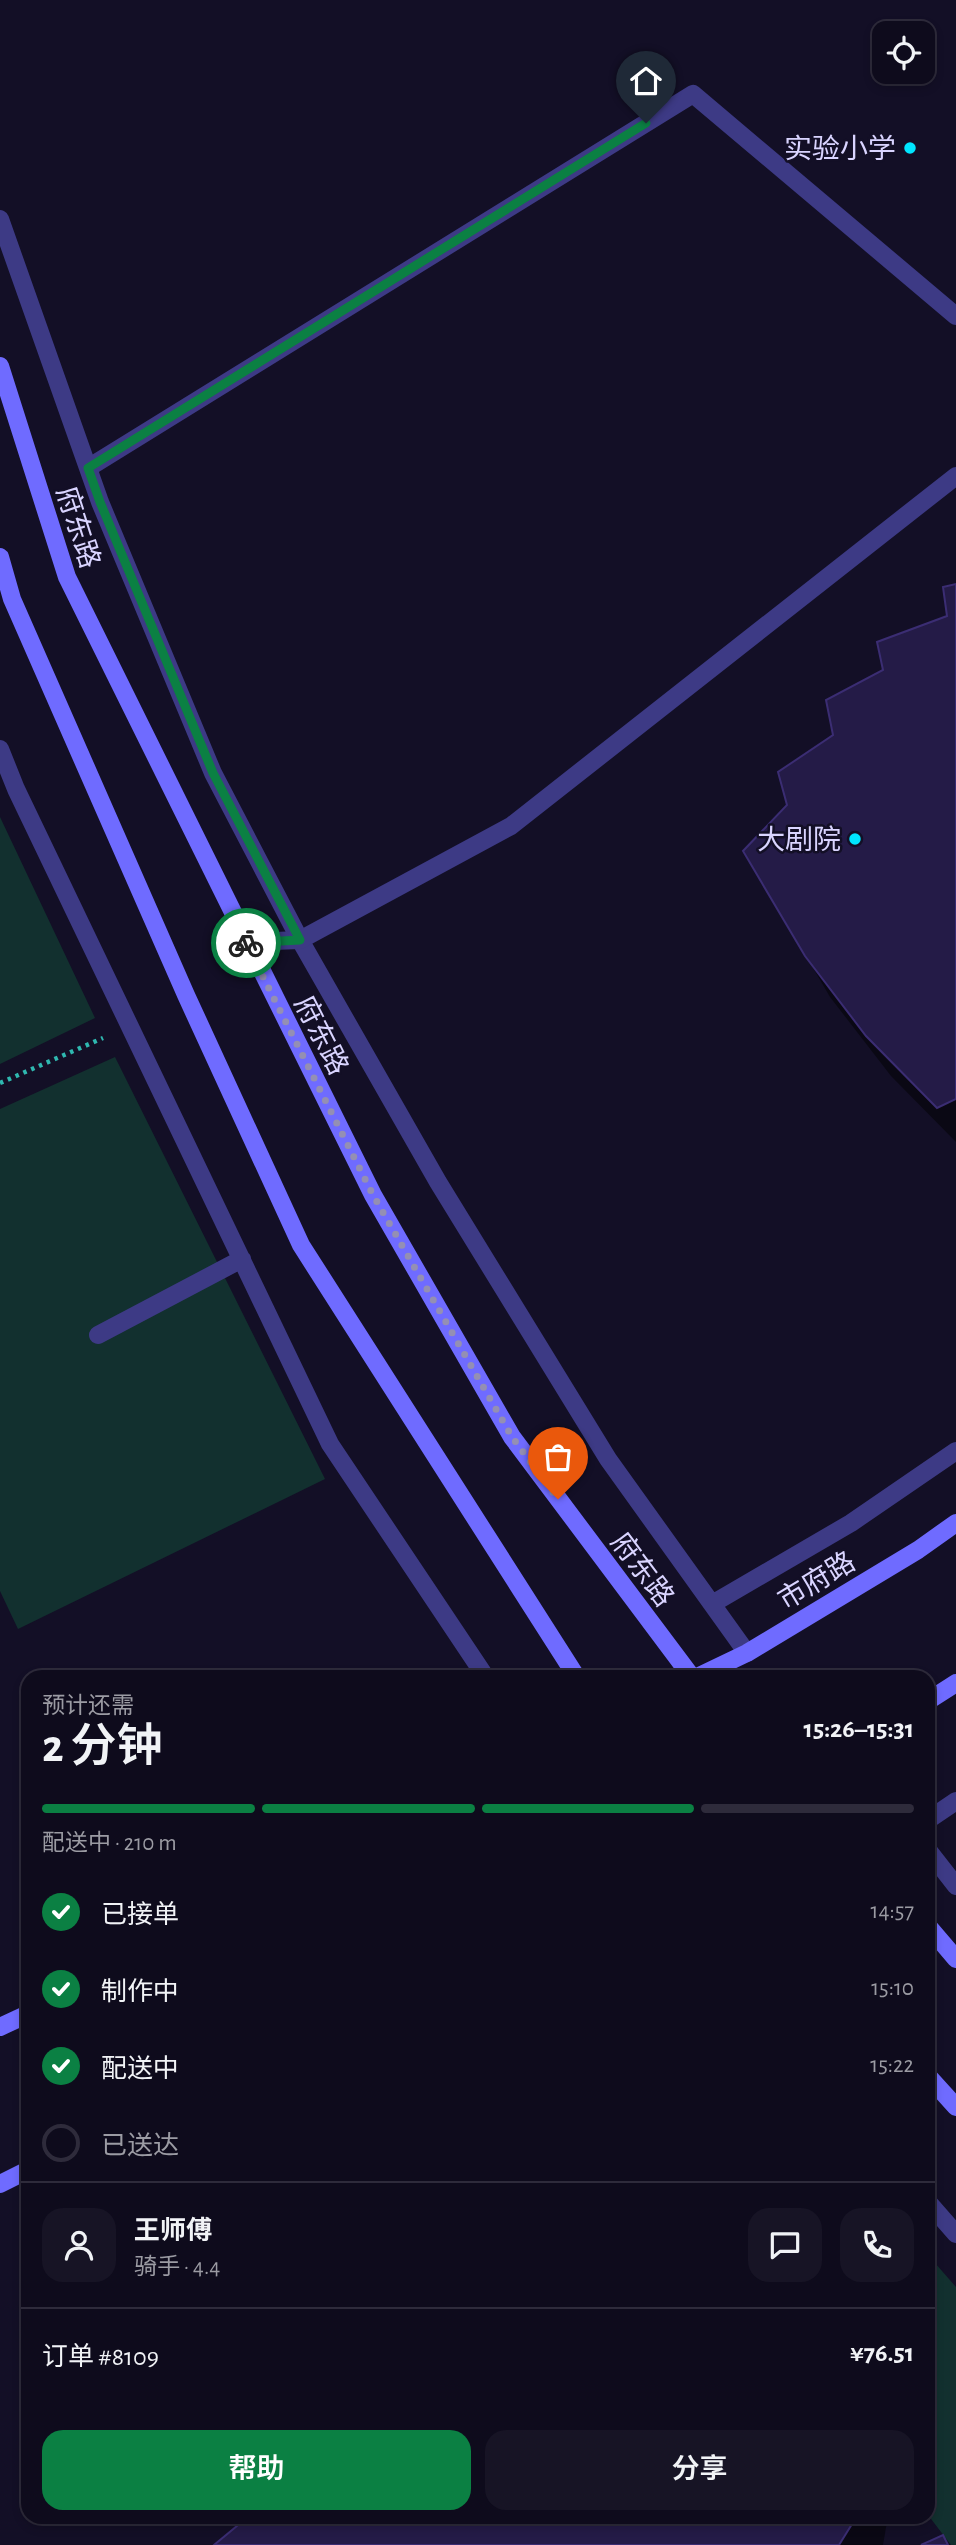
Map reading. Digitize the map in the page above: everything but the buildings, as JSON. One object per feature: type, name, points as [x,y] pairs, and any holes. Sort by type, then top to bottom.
[{"type":"main road","name":"府东路","points":[[0,366],[66,577],[373,1195],[512,1437],[687,1670]]},
{"type":"main road","points":[[0,557],[18,612],[186,995],[301,1245],[572,1670]]},
{"type":"main road","name":"市府路","points":[[712,1670],[747,1653],[918,1550],[956,1523]]},
{"type":"main road","points":[[935,1696],[956,1683]]},
{"type":"main road","points":[[935,1934],[956,1959]]},
{"type":"main road","points":[[0,2027],[21,2017]]},
{"type":"main road","points":[[935,2084],[956,2107]]},
{"type":"main road","points":[[0,2184],[21,2174]]},
{"type":"street","points":[[88,468],[693,94],[956,316]]},
{"type":"street","points":[[0,219],[100,502],[213,773],[300,940],[438,1182],[608,1459],[747,1653]]},
{"type":"street","points":[[246,942],[300,940],[511,826],[956,475]]},
{"type":"street","points":[[0,749],[16,789],[330,1444],[481,1670]]},
{"type":"street","points":[[98,1335],[242,1259]]},
{"type":"street","points":[[712,1604],[851,1523],[956,1451]]},
{"type":"street","points":[[935,1815],[956,1801]]},
{"type":"street","points":[[935,1859],[956,1886]]},
{"type":"street","points":[[935,2210],[956,2234]]},
{"type":"path","points":[[0,1083],[110,1034]]},
{"type":"green space","points":[[0,817],[95,1018],[0,1064]]},
{"type":"green space","points":[[115,1057],[325,1479],[18,1629],[0,1591],[0,1109]]},
{"type":"green space","points":[[935,2263],[956,2287],[956,2545],[951,2545],[935,2524]]},
{"type":"way so far","points":[[246,943],[373,1195],[512,1437],[558,1499]]},
{"type":"place","name":"实验小学","points":[[910,148]]},
{"type":"place","name":"大剧院","points":[[855,839]]},
{"type":"route","points":[[246,943],[300,940],[213,773],[88,468],[646,123]]}]
